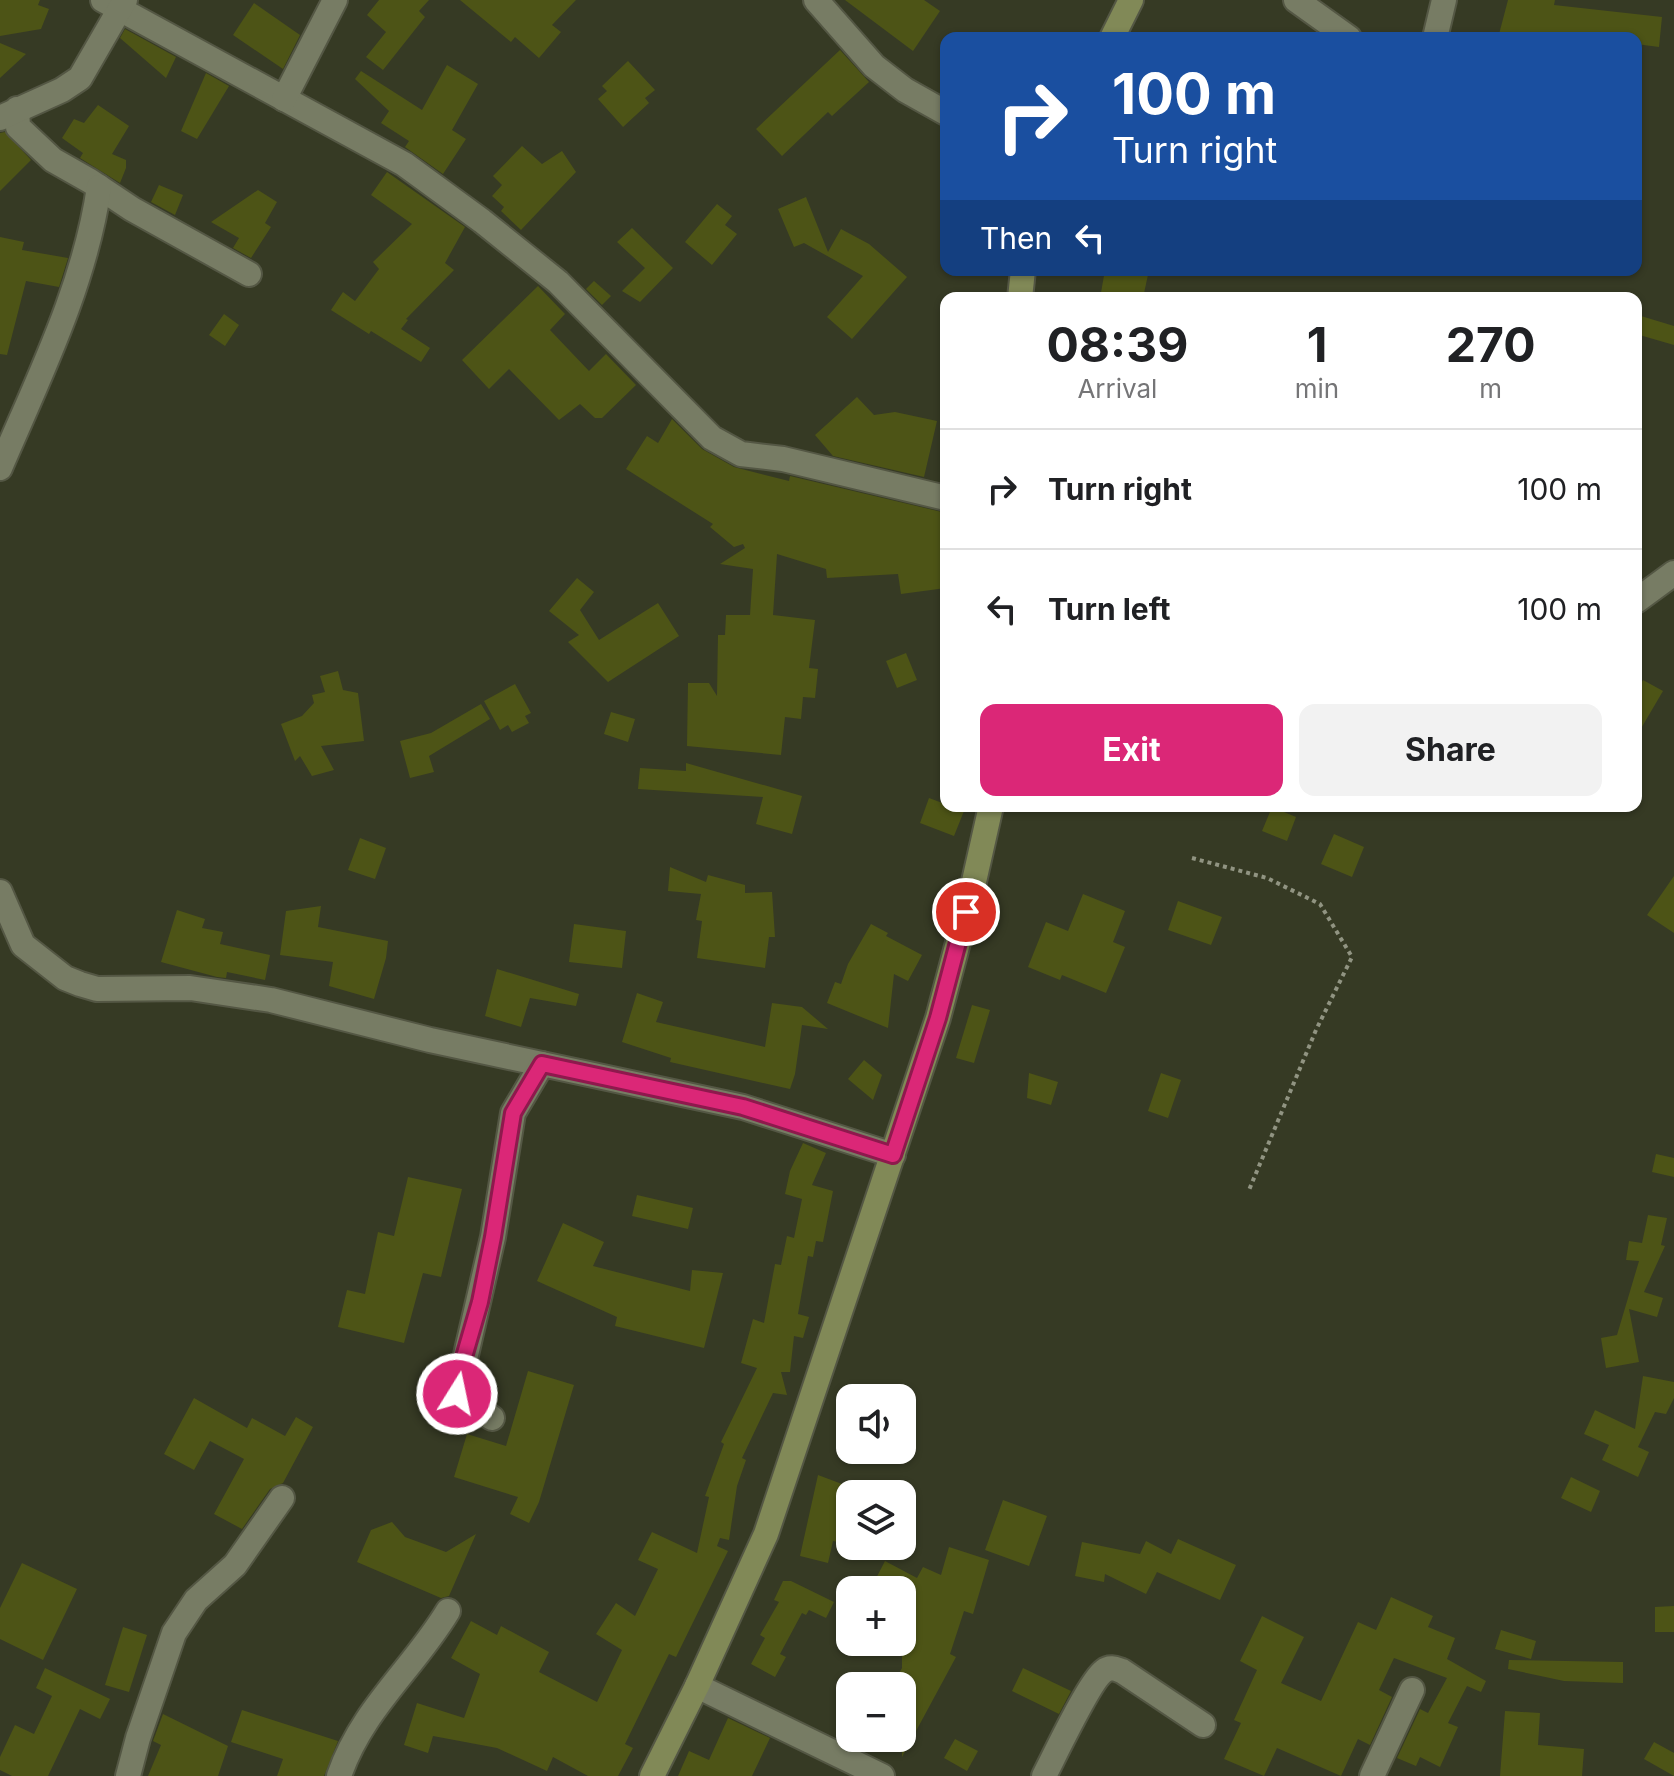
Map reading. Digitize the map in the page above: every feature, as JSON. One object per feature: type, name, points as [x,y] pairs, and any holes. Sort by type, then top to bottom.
[{"type":"street","points":[[284,99],[335,0]]},
{"type":"street","points":[[816,0],[844,36],[874,66],[905,90],[940,110]]},
{"type":"street","points":[[1115,32],[1131,0]]},
{"type":"street","points":[[1296,0],[1341,32]]},
{"type":"street","points":[[1436,32],[1444,0]]},
{"type":"street","points":[[249,274],[132,209],[53,160],[27,138],[9,114],[62,90],[80,78],[116,3],[404,164],[558,282],[712,438],[741,454],[783,459],[940,497]]},
{"type":"street","points":[[0,468],[76,287],[93,225],[99,187]]},
{"type":"street","points":[[1642,597],[1672,576]]},
{"type":"street","points":[[652,1776],[766,1534],[938,1018],[990,812]]},
{"type":"street","points":[[0,892],[11,944],[65,978],[97,989],[190,988],[271,1000],[430,1040],[743,1107],[893,1155]]},
{"type":"street","points":[[492,1418],[457,1394],[493,1237],[513,1113],[542,1064]]},
{"type":"street","points":[[128,1776],[174,1633],[196,1600],[235,1565],[282,1498]]},
{"type":"street","points":[[339,1776],[347,1752],[371,1711],[448,1611]]},
{"type":"street","points":[[1044,1776],[1092,1686],[1103,1671],[1112,1668],[1122,1671],[1203,1725]]},
{"type":"street","points":[[697,1686],[882,1776]]},
{"type":"street","points":[[1372,1776],[1412,1690]]},
{"type":"path","points":[[1192,858],[1267,878],[1320,904],[1352,957],[1316,1030],[1249,1190]]},
{"type":"building","points":[[0,0],[40,0],[38,5],[49,9],[41,29],[0,36]]},
{"type":"building","points":[[379,0],[429,0],[419,11],[425,17],[383,70],[366,57],[386,32],[367,15]]},
{"type":"building","points":[[460,0],[576,0],[552,25],[561,32],[539,58],[515,37],[511,42]]},
{"type":"building","points":[[845,0],[924,0],[940,11],[913,51]]},
{"type":"building","points":[[1508,0],[1555,0],[1554,5],[1662,17],[1659,47],[1642,45],[1642,32],[1500,32]]},
{"type":"building","points":[[254,3],[300,35],[283,69],[233,35]]},
{"type":"building","points":[[125,29],[176,57],[166,78],[120,38]]},
{"type":"building","points":[[0,43],[26,54],[0,78]]},
{"type":"building","points":[[840,50],[869,82],[832,116],[828,112],[782,156],[756,129]]},
{"type":"building","points":[[628,61],[655,90],[645,98],[649,103],[623,127],[598,99],[607,91],[602,86]]},
{"type":"building","points":[[447,65],[478,84],[452,130],[466,139],[443,174],[405,147],[409,141],[381,123],[389,111],[355,79],[361,71],[422,110]]},
{"type":"building","points":[[206,73],[229,86],[197,139],[181,131]]},
{"type":"building","points":[[98,105],[129,126],[112,154],[126,160],[120,183],[80,158],[83,153],[62,138],[74,119],[84,123]]},
{"type":"building","points":[[5,132],[31,160],[0,191],[0,133]]},
{"type":"building","points":[[522,146],[542,164],[562,151],[576,172],[521,230],[501,211],[504,207],[492,196],[502,185],[493,176]]},
{"type":"building","points":[[387,172],[465,227],[445,263],[454,270],[406,319],[401,329],[430,348],[421,362],[331,310],[343,292],[355,301],[379,269],[373,262],[412,224],[371,195]]},
{"type":"building","points":[[159,185],[183,195],[175,215],[151,202]]},
{"type":"building","points":[[258,190],[277,202],[265,223],[271,227],[251,258],[233,248],[239,238],[211,222]]},
{"type":"building","points":[[806,197],[828,252],[841,229],[869,244],[907,277],[852,339],[827,317],[863,276],[804,243],[794,247],[778,209]]},
{"type":"building","points":[[717,204],[732,216],[725,225],[737,234],[712,265],[685,242]]},
{"type":"building","points":[[632,228],[673,268],[640,302],[622,291],[645,268],[617,242]]},
{"type":"building","points":[[0,237],[24,242],[22,250],[68,258],[59,287],[26,281],[7,355],[0,354]]},
{"type":"building","points":[[1104,276],[1148,276],[1144,292],[1101,292]]},
{"type":"building","points":[[594,281],[611,296],[602,305],[586,289]]},
{"type":"building","points":[[538,286],[565,314],[550,330],[589,371],[606,354],[636,385],[602,418],[595,418],[580,404],[559,420],[509,369],[489,389],[462,360]]},
{"type":"building","points":[[224,314],[239,325],[225,346],[209,335]]},
{"type":"building","points":[[1642,316],[1674,326],[1674,345],[1642,336]]},
{"type":"building","points":[[857,397],[874,415],[895,412],[937,421],[924,477],[833,456],[815,435]]},
{"type":"building","points":[[672,419],[702,449],[734,467],[789,481],[790,476],[940,512],[940,589],[901,594],[898,574],[827,578],[826,569],[777,554],[773,615],[815,620],[809,668],[818,669],[815,698],[803,697],[801,719],[785,717],[781,755],[687,746],[688,683],[709,683],[717,696],[718,635],[725,635],[726,615],[750,615],[753,569],[720,564],[745,548],[743,544],[734,547],[710,527],[713,524],[626,469],[647,436],[658,443]]},
{"type":"building","points":[[577,578],[594,592],[580,610],[599,640],[658,603],[679,636],[608,682],[568,642],[579,635],[549,611]]},
{"type":"building","points":[[906,653],[917,680],[897,688],[886,661]]},
{"type":"building","points":[[338,671],[343,690],[358,693],[364,741],[321,746],[334,770],[312,776],[300,756],[295,761],[281,724],[302,716],[314,703],[312,695],[325,692],[320,676]]},
{"type":"building","points":[[1642,682],[1663,691],[1642,727]]},
{"type":"building","points":[[515,684],[531,713],[525,716],[529,723],[512,732],[508,725],[500,730],[484,701]]},
{"type":"building","points":[[481,704],[490,719],[429,756],[434,772],[410,778],[400,741],[431,733]]},
{"type":"building","points":[[611,712],[635,719],[628,742],[604,734]]},
{"type":"building","points":[[686,763],[802,796],[792,834],[756,824],[763,797],[638,789],[640,768],[686,771]]},
{"type":"building","points":[[929,798],[940,802],[940,812],[964,812],[954,836],[920,823]]},
{"type":"building","points":[[1270,812],[1284,812],[1296,817],[1287,841],[1262,831]]},
{"type":"building","points":[[1334,834],[1364,847],[1352,877],[1321,864]]},
{"type":"building","points":[[360,838],[386,848],[375,879],[348,870]]},
{"type":"building","points":[[670,867],[706,882],[708,875],[745,885],[745,893],[772,892],[775,937],[769,937],[765,968],[697,958],[702,921],[696,920],[701,894],[668,891]]},
{"type":"building","points":[[1674,876],[1674,933],[1647,915]]},
{"type":"building","points":[[1083,894],[1125,911],[1113,942],[1125,947],[1106,993],[1062,975],[1060,980],[1028,967],[1046,922],[1068,931]]},
{"type":"building","points":[[1178,901],[1222,917],[1211,945],[1168,930]]},
{"type":"building","points":[[321,906],[318,927],[388,941],[374,999],[329,986],[333,962],[280,955],[286,911]]},
{"type":"building","points":[[177,910],[205,919],[202,928],[223,932],[220,944],[270,955],[265,980],[227,972],[226,978],[217,977],[161,962]]},
{"type":"building","points":[[574,924],[626,931],[622,968],[569,962]]},
{"type":"building","points":[[871,924],[888,933],[886,936],[922,955],[908,981],[894,974],[888,1028],[827,1003],[835,982],[841,984],[848,964]]},
{"type":"building","points":[[497,969],[579,994],[576,1006],[530,998],[521,1027],[485,1016]]},
{"type":"building","points":[[637,993],[663,1002],[656,1022],[765,1047],[772,1003],[802,1007],[828,1029],[802,1025],[790,1089],[670,1062],[671,1058],[622,1042]]},
{"type":"building","points":[[972,1005],[990,1010],[974,1063],[956,1058]]},
{"type":"building","points":[[864,1060],[882,1075],[873,1100],[848,1079]]},
{"type":"building","points":[[1029,1073],[1058,1082],[1051,1105],[1027,1098]]},
{"type":"building","points":[[1161,1073],[1181,1080],[1168,1118],[1148,1111]]},
{"type":"building","points":[[803,1143],[826,1153],[812,1185],[833,1191],[823,1242],[816,1241],[813,1257],[808,1256],[798,1314],[809,1317],[803,1338],[794,1336],[790,1372],[781,1372],[787,1395],[773,1393],[742,1458],[746,1460],[737,1486],[729,1540],[720,1538],[717,1546],[728,1551],[676,1657],[669,1654],[625,1744],[633,1748],[618,1776],[588,1776],[553,1757],[547,1771],[497,1748],[433,1736],[428,1753],[404,1745],[417,1703],[464,1718],[480,1674],[451,1658],[471,1621],[497,1635],[501,1626],[549,1652],[539,1672],[597,1702],[622,1650],[596,1634],[616,1603],[635,1616],[658,1569],[638,1560],[652,1532],[697,1553],[709,1497],[705,1496],[724,1444],[721,1442],[757,1368],[741,1363],[753,1319],[764,1323],[775,1264],[781,1265],[787,1236],[794,1238],[802,1199],[785,1194],[790,1171]]},
{"type":"building","points":[[1656,1154],[1674,1158],[1674,1177],[1652,1172]]},
{"type":"building","points":[[408,1177],[462,1189],[441,1277],[423,1273],[404,1343],[338,1327],[347,1290],[365,1294],[378,1232],[394,1236]]},
{"type":"building","points":[[637,1195],[693,1208],[688,1229],[632,1216]]},
{"type":"building","points":[[1648,1215],[1667,1218],[1661,1245],[1665,1246],[1644,1292],[1663,1298],[1657,1317],[1629,1309],[1639,1362],[1606,1368],[1601,1338],[1617,1335],[1639,1261],[1626,1260],[1629,1241],[1642,1243]]},
{"type":"building","points":[[563,1223],[604,1242],[593,1266],[690,1291],[692,1270],[723,1273],[704,1348],[615,1326],[617,1317],[537,1281]]},
{"type":"building","points":[[528,1371],[574,1385],[539,1502],[529,1523],[510,1514],[518,1497],[454,1477],[467,1434],[506,1446]]},
{"type":"building","points":[[1643,1376],[1674,1382],[1674,1398],[1666,1414],[1655,1412],[1638,1447],[1649,1452],[1638,1477],[1602,1460],[1609,1445],[1584,1434],[1595,1410],[1635,1429]]},
{"type":"building","points":[[194,1398],[247,1428],[252,1418],[285,1436],[296,1417],[313,1427],[283,1483],[270,1489],[242,1529],[214,1514],[244,1459],[210,1441],[194,1470],[164,1454]]},
{"type":"building","points":[[818,1475],[836,1482],[836,1542],[833,1541],[828,1563],[800,1556]]},
{"type":"building","points":[[1571,1477],[1600,1491],[1591,1512],[1561,1498]]},
{"type":"building","points":[[1003,1500],[1047,1516],[1029,1566],[985,1550]]},
{"type":"building","points":[[392,1522],[405,1537],[446,1552],[476,1534],[449,1596],[441,1598],[357,1562],[371,1530]]},
{"type":"building","points":[[1178,1539],[1236,1565],[1220,1600],[1157,1572],[1146,1594],[1105,1574],[1104,1582],[1075,1576],[1082,1542],[1140,1554],[1146,1541],[1171,1554]]},
{"type":"building","points":[[949,1547],[989,1560],[973,1614],[964,1611],[950,1654],[956,1657],[916,1731],[916,1672],[900,1672],[902,1656],[916,1656],[916,1577],[923,1567],[941,1575]]},
{"type":"building","points":[[885,1561],[913,1576],[877,1576]]},
{"type":"building","points":[[22,1563],[77,1589],[43,1660],[0,1639],[0,1608]]},
{"type":"building","points":[[783,1581],[791,1581],[834,1602],[826,1618],[809,1610],[806,1615],[802,1613],[780,1654],[786,1657],[775,1677],[751,1664],[765,1638],[760,1635],[779,1602],[774,1600]]},
{"type":"building","points":[[1391,1597],[1433,1616],[1428,1627],[1455,1638],[1447,1659],[1486,1681],[1481,1692],[1467,1686],[1448,1723],[1458,1727],[1440,1767],[1420,1757],[1416,1766],[1397,1758],[1420,1709],[1428,1713],[1447,1678],[1394,1658],[1379,1690],[1392,1697],[1370,1745],[1358,1739],[1341,1776],[1277,1748],[1264,1776],[1224,1759],[1241,1723],[1234,1720],[1257,1670],[1240,1661],[1262,1616],[1304,1637],[1281,1683],[1321,1701],[1358,1622],[1376,1630]]},
{"type":"building","points":[[1674,1606],[1674,1632],[1655,1632],[1655,1607]]},
{"type":"building","points":[[123,1627],[147,1635],[129,1692],[105,1685]]},
{"type":"building","points":[[1501,1630],[1536,1641],[1531,1659],[1495,1649]]},
{"type":"building","points":[[1509,1660],[1623,1662],[1623,1683],[1564,1681],[1508,1669]]},
{"type":"building","points":[[45,1668],[110,1699],[100,1719],[80,1709],[48,1776],[12,1776],[0,1770],[0,1757],[15,1725],[34,1734],[52,1696],[36,1688]]},
{"type":"building","points":[[1023,1668],[1071,1691],[1059,1714],[1012,1691]]},
{"type":"building","points":[[242,1710],[338,1741],[324,1776],[277,1776],[283,1759],[231,1742]]},
{"type":"building","points":[[1505,1711],[1540,1713],[1538,1745],[1584,1749],[1582,1776],[1500,1776]]},
{"type":"building","points":[[163,1714],[228,1746],[218,1776],[148,1776],[161,1745],[153,1741]]},
{"type":"building","points":[[728,1718],[770,1738],[752,1776],[678,1776],[689,1751],[709,1760]]},
{"type":"building","points":[[955,1739],[978,1751],[967,1771],[944,1758]]},
{"type":"building","points":[[1654,1742],[1674,1753],[1674,1776],[1644,1759]]},
{"type":"route","points":[[457,1394],[493,1237],[513,1113],[542,1064],[743,1107],[893,1155],[938,1018],[966,912]]}]
